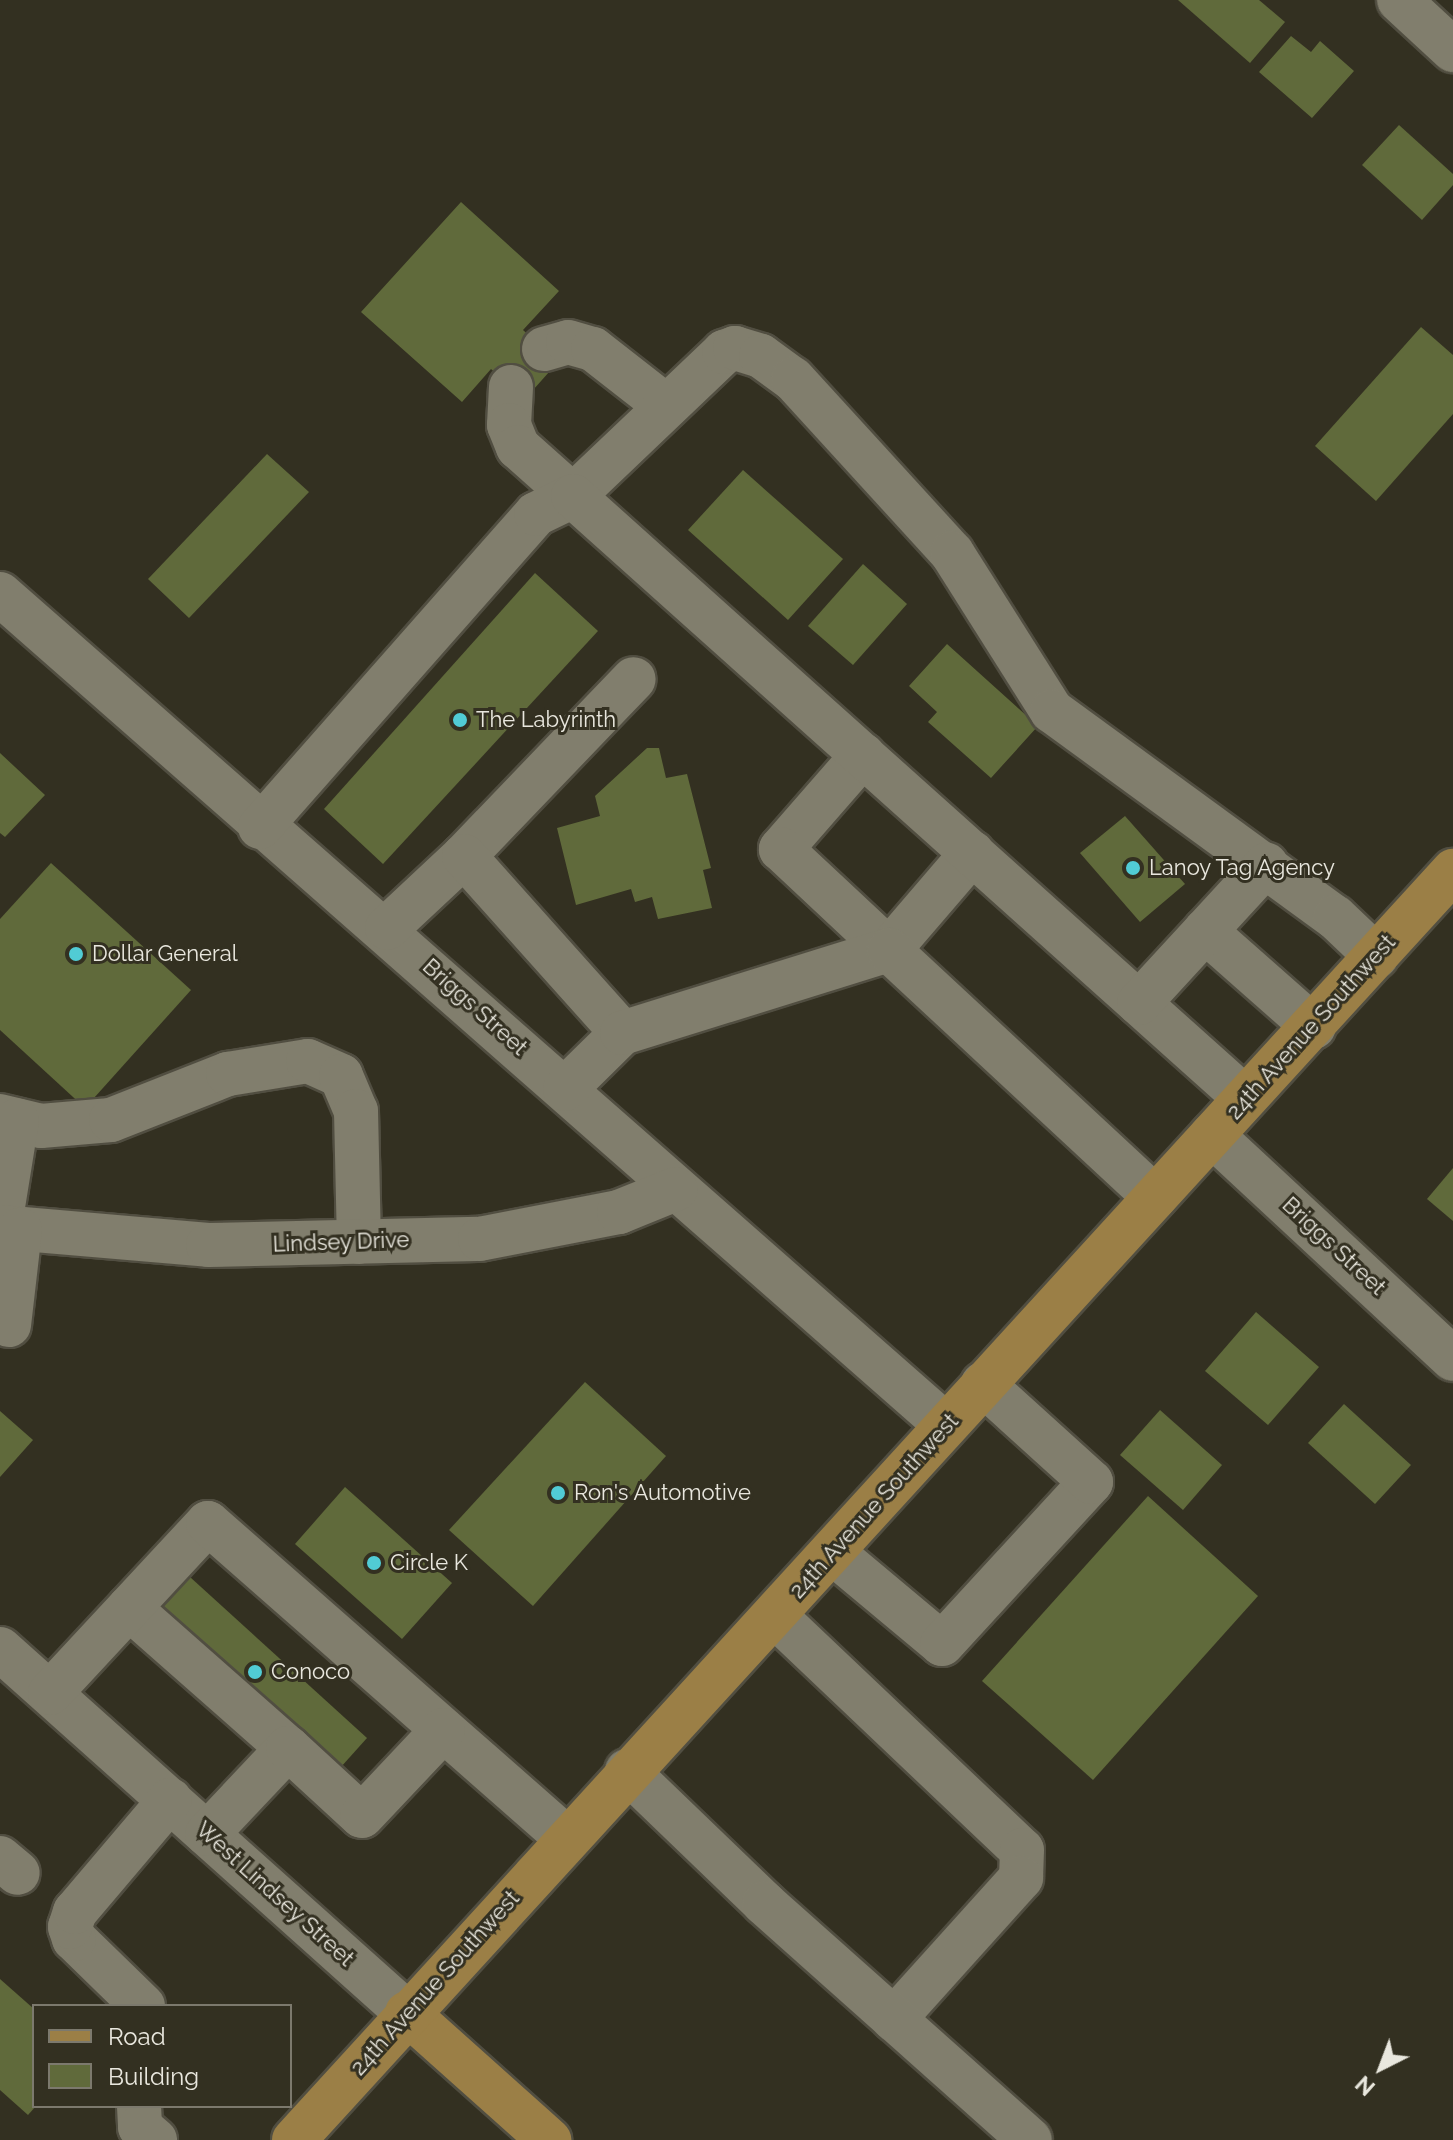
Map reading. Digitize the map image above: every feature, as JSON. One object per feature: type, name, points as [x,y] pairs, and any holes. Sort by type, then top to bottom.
[{"type":"main road","name":"24th Avenue Southwest","points":[[294,2140],[566,1837],[775,1616],[1453,871]]},
{"type":"main road","name":"West Lindsey Street","points":[[407,2013],[549,2140]]},
{"type":"street","points":[[1399,0],[1453,50]]},
{"type":"street","points":[[544,349],[568,342],[593,349],[666,406]]},
{"type":"street","points":[[260,827],[536,514],[573,496],[666,406],[735,348],[761,356],[793,379],[952,553],[1052,711],[1266,865],[1376,956]]},
{"type":"street","points":[[511,387],[509,425],[518,447],[1245,1098]]},
{"type":"street","name":"Briggs Street","points":[[0,594],[260,827],[387,928],[676,1189],[946,1425]]},
{"type":"street","points":[[387,928],[464,856],[634,679]]},
{"type":"street","points":[[863,755],[781,849],[1155,1197]]},
{"type":"street","points":[[565,1089],[622,1033],[889,950],[972,853]]},
{"type":"street","points":[[464,856],[622,1033]]},
{"type":"street","points":[[1139,1003],[1266,865]]},
{"type":"street","points":[[1205,931],[1314,1027]]},
{"type":"street","points":[[9,1325],[8,1118],[41,1126],[111,1120],[228,1074],[308,1061],[341,1076],[356,1111],[359,1242]]},
{"type":"street","name":"Briggs Street","points":[[1212,1135],[1453,1359]]},
{"type":"street","name":"Lindsey Drive","points":[[7,1228],[208,1245],[516,1236],[619,1212],[676,1189]]},
{"type":"street","points":[[832,1552],[942,1644],[1091,1482],[983,1384]]},
{"type":"street","points":[[50,1693],[208,1523],[566,1837]]},
{"type":"street","points":[[129,1608],[362,1816],[443,1730]]},
{"type":"street","points":[[775,1616],[1022,1850],[1021,1878],[894,2019]]},
{"type":"street","name":"West Lindsey Street","points":[[0,1649],[407,2013]]},
{"type":"street","points":[[207,1834],[288,1748]]},
{"type":"street","points":[[627,1771],[894,2019],[1030,2140]]},
{"type":"street","points":[[141,2004],[74,1939],[70,1927],[75,1912],[170,1800]]},
{"type":"street","points":[[139,2108],[140,2127],[155,2140]]},
{"type":"building","points":[[1178,0],[1259,0],[1285,22],[1250,63]]},
{"type":"building","points":[[1291,36],[1311,52],[1320,41],[1354,71],[1312,118],[1259,72]]},
{"type":"building","points":[[1399,125],[1453,174],[1453,185],[1422,220],[1362,165]]},
{"type":"building","points":[[461,202],[559,291],[523,330],[558,362],[525,399],[491,369],[462,402],[361,312]]},
{"type":"building","points":[[1421,327],[1453,355],[1453,414],[1376,501],[1315,446]]},
{"type":"building","points":[[267,454],[309,492],[189,618],[148,579]]},
{"type":"building","points":[[743,470],[843,559],[788,620],[688,530]]},
{"type":"building","points":[[863,564],[907,604],[853,665],[808,626]]},
{"type":"building","name":"The Labyrinth","points":[[535,573],[598,631],[383,864],[324,809]]},
{"type":"building","points":[[947,644],[1038,726],[991,778],[928,722],[937,712],[909,686]]},
{"type":"building","points":[[647,748],[659,748],[666,778],[687,774],[711,868],[703,870],[712,908],[658,919],[652,897],[635,902],[631,889],[576,905],[557,828],[600,816],[595,796]]},
{"type":"building","points":[[0,753],[45,795],[5,837],[0,833]]},
{"type":"building","name":"Lanoy Tag Agency","points":[[1125,816],[1185,884],[1140,922],[1080,853]]},
{"type":"building","name":"Dollar General","points":[[51,863],[191,990],[85,1108],[0,1030],[0,919]]},
{"type":"building","points":[[1453,1168],[1453,1221],[1427,1199]]},
{"type":"building","points":[[1256,1312],[1319,1367],[1268,1425],[1205,1371]]},
{"type":"building","name":"Ron's Automotive","points":[[585,1382],[666,1456],[533,1606],[449,1530]]},
{"type":"building","points":[[1344,1404],[1411,1465],[1375,1504],[1308,1443]]},
{"type":"building","points":[[1160,1410],[1222,1465],[1183,1510],[1120,1455]]},
{"type":"building","points":[[0,1411],[33,1440],[0,1477]]},
{"type":"building","name":"Circle K","points":[[345,1487],[452,1583],[402,1639],[295,1544]]},
{"type":"building","points":[[1148,1496],[1258,1596],[1093,1780],[982,1681]]},
{"type":"building","name":"Conoco","points":[[179,1567],[367,1738],[332,1777],[143,1606]]},
{"type":"building","points":[[0,1979],[32,2007],[34,2108],[28,2115],[0,2090]]},
{"type":"place","name":"The Labyrinth","points":[[460,720]]},
{"type":"place","name":"Lanoy Tag Agency","points":[[1133,868]]},
{"type":"place","name":"Dollar General","points":[[76,954]]},
{"type":"place","name":"Ron's Automotive","points":[[558,1493]]},
{"type":"place","name":"Circle K","points":[[374,1563]]},
{"type":"place","name":"Conoco","points":[[255,1672]]}]
